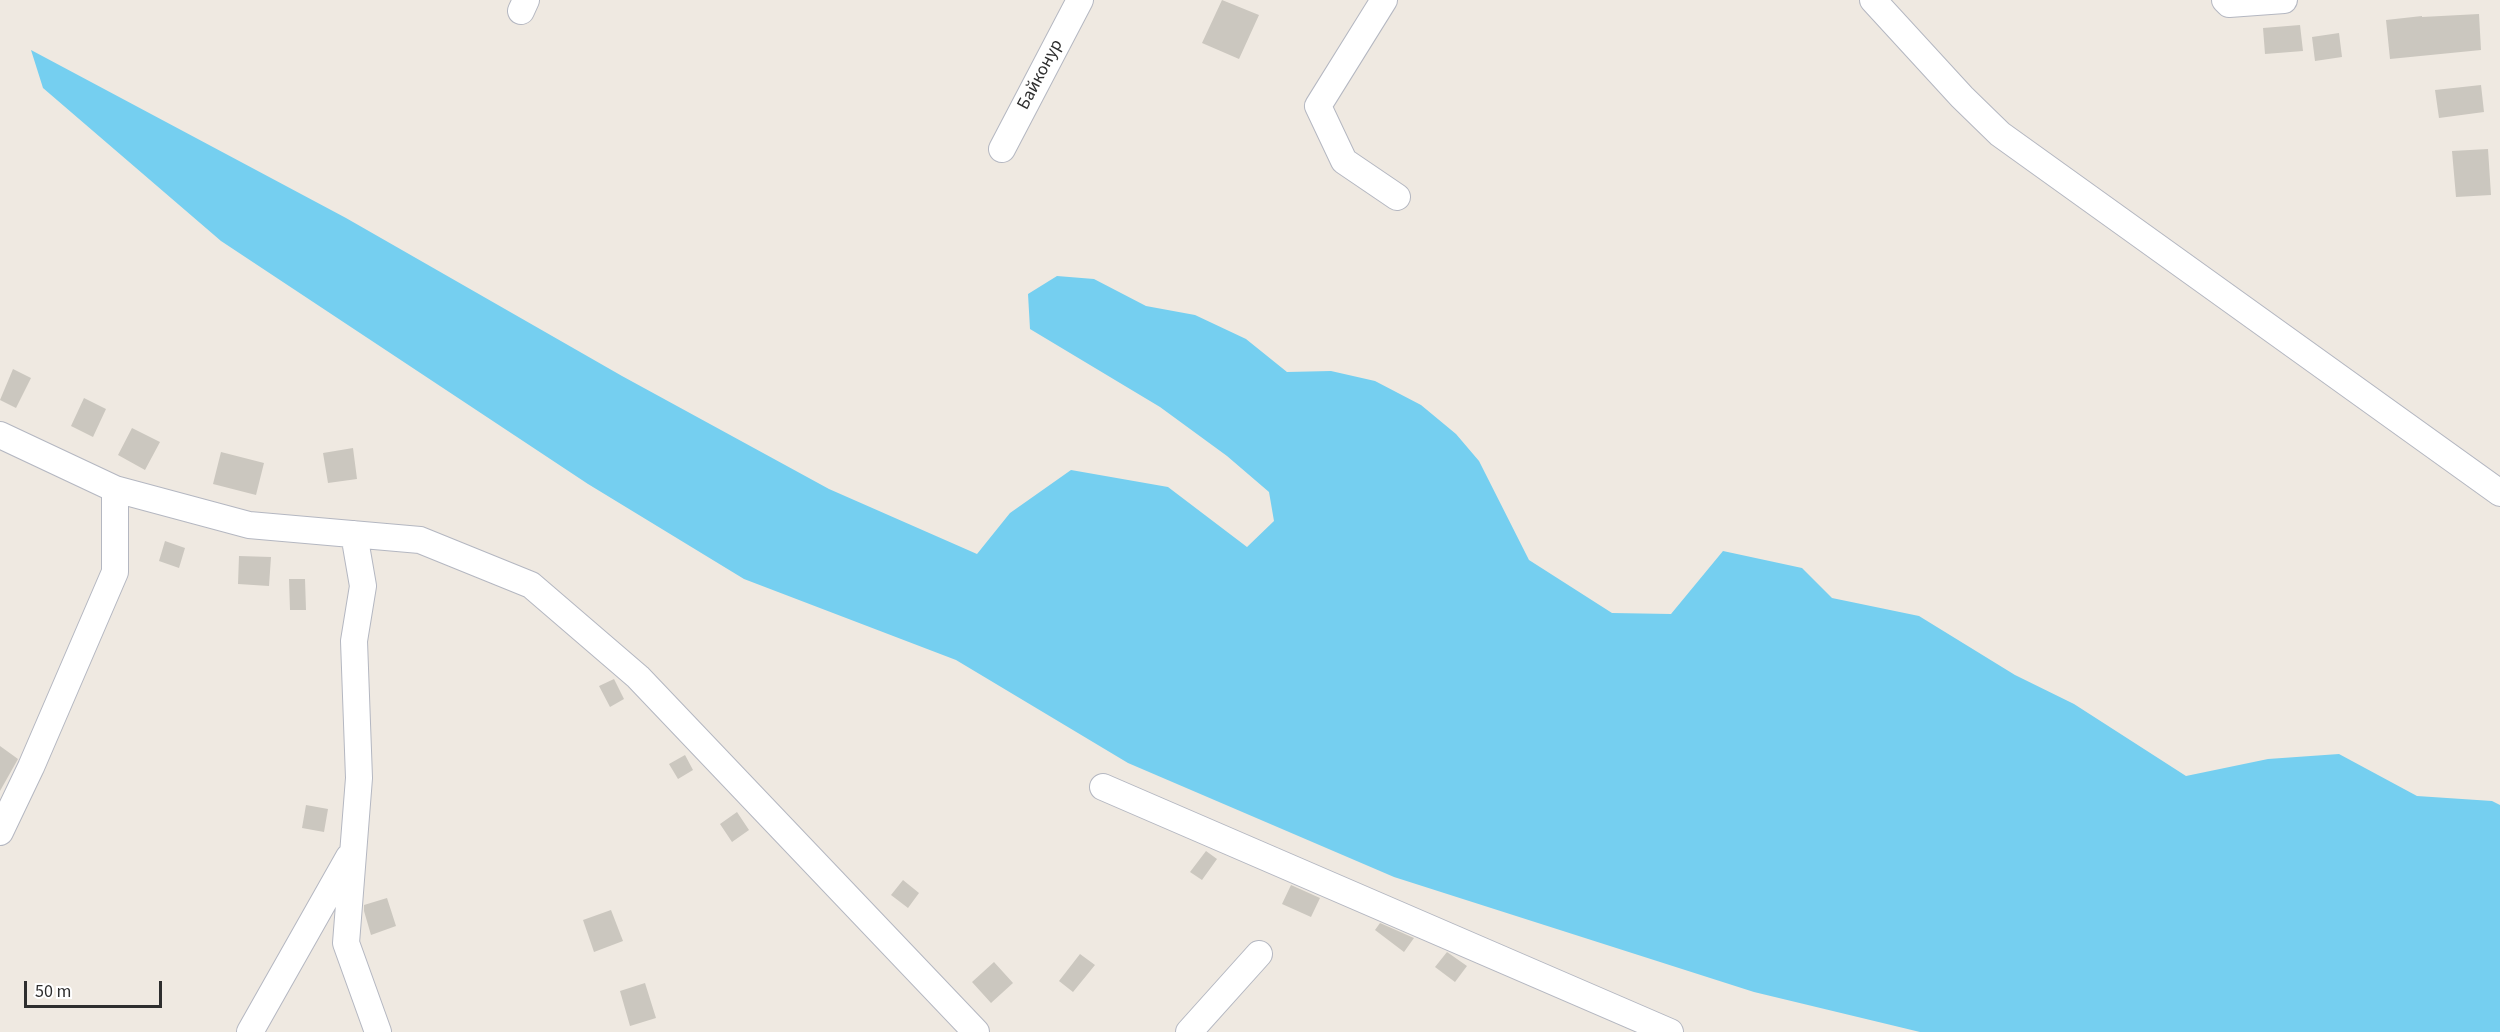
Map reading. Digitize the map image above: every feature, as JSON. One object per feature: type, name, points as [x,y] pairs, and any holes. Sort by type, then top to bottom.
[{"type":"street","name":"Байконур","points":[[1002,149],[1080,0]]},
{"type":"street","points":[[1384,0],[1318,106],[1344,161],[1396,197]]},
{"type":"street","points":[[1873,0],[1962,97],[2000,134],[2500,493]]},
{"type":"street","points":[[2227,2],[2284,0]]},
{"type":"street","points":[[0,435],[115,489],[249,525],[420,540],[531,585],[638,677],[976,1032]]},
{"type":"street","points":[[0,832],[31,768],[115,572],[115,489]]},
{"type":"street","points":[[354,534],[363,586],[354,641],[359,778],[346,943],[378,1032]]},
{"type":"street","points":[[1103,787],[1670,1032]]},
{"type":"street","points":[[250,1032],[352,853]]},
{"type":"street","points":[[1189,1032],[1259,954]]},
{"type":"water","points":[[31,50],[346,218],[622,376],[829,489],[977,554],[1010,513],[1071,470],[1168,487],[1247,547],[1274,521],[1269,492],[1227,456],[1160,407],[1030,329],[1028,294],[1057,276],[1094,279],[1146,306],[1195,315],[1246,339],[1287,372],[1331,371],[1375,381],[1421,405],[1456,434],[1479,461],[1529,560],[1612,613],[1671,614],[1723,551],[1802,568],[1832,598],[1919,616],[2015,675],[2074,704],[2186,776],[2268,759],[2339,754],[2417,796],[2492,801],[2500,805],[2500,1032],[1920,1032],[1754,992],[1394,877],[1128,763],[956,660],[744,579],[588,484],[221,241],[43,88]]},
{"type":"building","points":[[1222,0],[1259,15],[1239,59],[1202,43]]},
{"type":"building","points":[[2479,14],[2481,50],[2390,59],[2386,20]]},
{"type":"building","points":[[2300,25],[2303,51],[2265,54],[2263,28]]},
{"type":"building","points":[[2339,33],[2342,57],[2315,61],[2312,37]]},
{"type":"building","points":[[2481,85],[2484,112],[2439,118],[2435,90]]},
{"type":"building","points":[[2488,149],[2491,195],[2456,197],[2452,151]]},
{"type":"building","points":[[13,369],[31,378],[16,408],[0,400]]},
{"type":"building","points":[[84,398],[106,409],[93,437],[71,426]]},
{"type":"building","points":[[132,428],[160,442],[145,470],[118,455]]},
{"type":"building","points":[[353,448],[357,479],[328,483],[323,453]]},
{"type":"building","points":[[221,452],[264,463],[256,495],[213,484]]},
{"type":"building","points":[[165,541],[185,548],[179,568],[159,561]]},
{"type":"building","points":[[239,556],[271,557],[269,586],[238,584]]},
{"type":"building","points":[[289,579],[305,579],[306,610],[290,610]]},
{"type":"building","points":[[614,679],[624,699],[610,707],[599,686]]},
{"type":"building","points":[[0,746],[18,759],[0,791]]},
{"type":"building","points":[[685,755],[693,770],[678,779],[669,764]]},
{"type":"building","points":[[306,805],[328,809],[324,832],[302,828]]},
{"type":"building","points":[[737,812],[749,830],[732,842],[720,824]]},
{"type":"building","points":[[1206,851],[1217,859],[1202,880],[1190,872]]},
{"type":"building","points":[[903,880],[919,893],[908,908],[891,895]]},
{"type":"building","points":[[1291,885],[1320,898],[1311,917],[1282,904]]},
{"type":"building","points":[[387,898],[396,926],[371,935],[364,905]]},
{"type":"building","points":[[611,910],[623,941],[594,952],[583,920]]},
{"type":"building","points":[[1380,923],[1414,938],[1404,952],[1375,930]]},
{"type":"building","points":[[1447,952],[1467,966],[1455,982],[1435,967]]},
{"type":"building","points":[[1080,954],[1095,965],[1073,992],[1059,981]]},
{"type":"building","points":[[994,962],[1013,983],[991,1003],[972,982]]},
{"type":"building","points":[[645,983],[656,1018],[630,1026],[620,991]]}]
